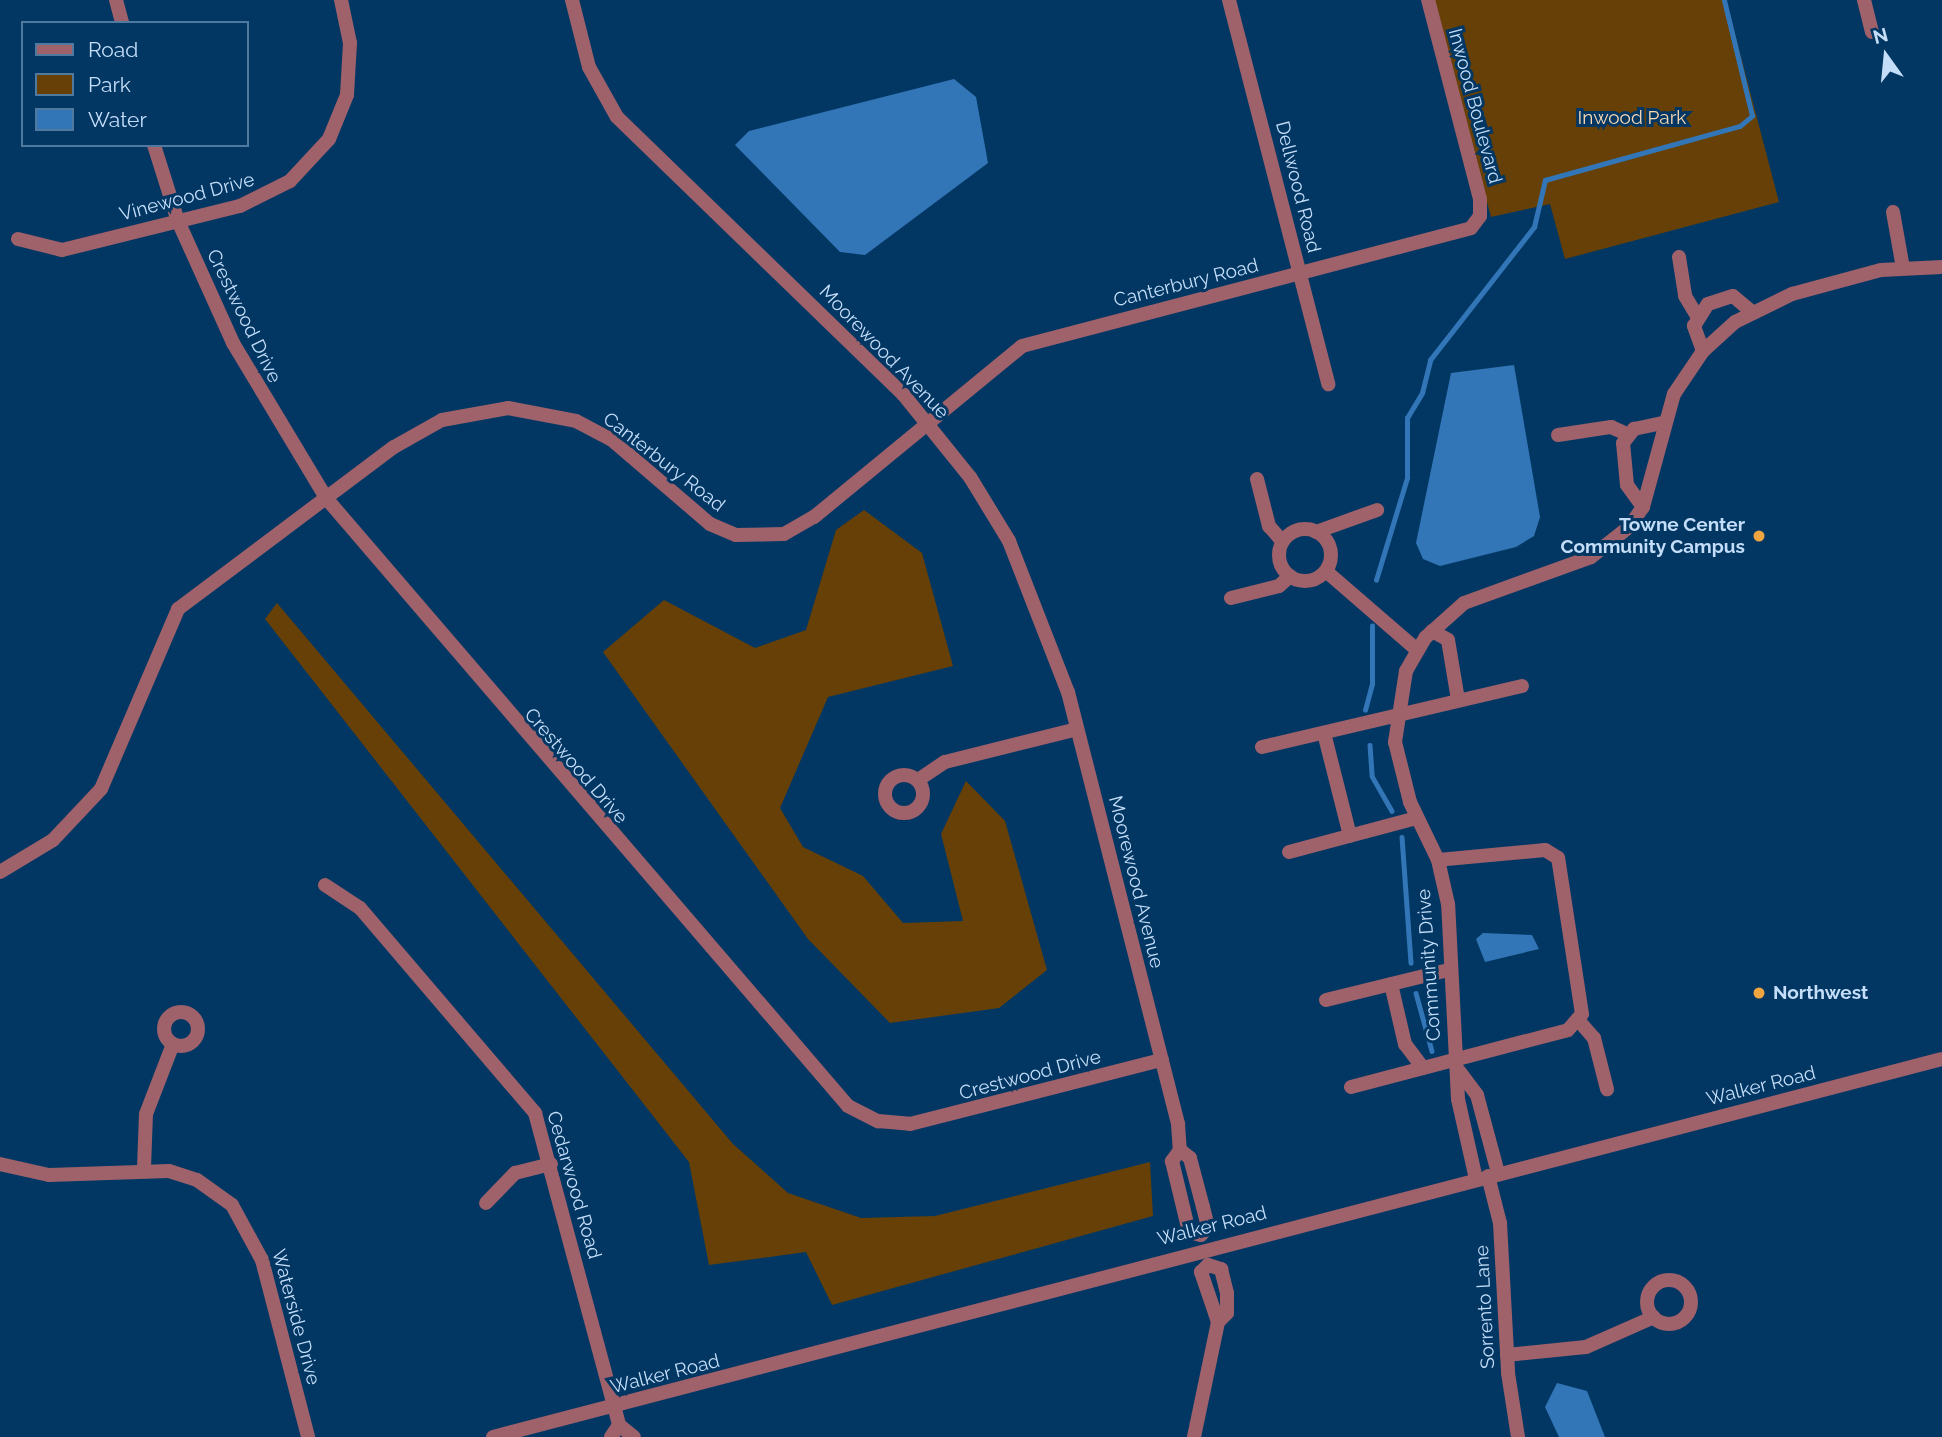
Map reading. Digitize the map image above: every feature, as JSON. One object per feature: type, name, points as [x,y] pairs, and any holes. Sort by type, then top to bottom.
[{"type":"street","points":[[116,0],[121,21]]},
{"type":"street","name":"Vinewood Drive","points":[[18,239],[62,250],[259,199],[318,154],[340,117],[350,78],[341,0]]},
{"type":"street","name":"Moorewood Avenue","points":[[572,0],[589,67],[617,117],[927,421],[970,477],[1017,558],[1051,639],[1077,729],[1162,1060],[1180,1150],[1172,1161],[1189,1231],[1202,1242]]},
{"type":"street","name":"Dellwood Road","points":[[1229,0],[1328,384]]},
{"type":"street","name":"Inwood Boulevard","points":[[1428,0],[1480,200],[1478,222]]},
{"type":"street","points":[[1864,0],[1872,32]]},
{"type":"street","name":"Crestwood Drive","points":[[155,147],[178,221],[248,372],[326,498],[848,1106],[878,1121],[910,1124],[1162,1060]]},
{"type":"street","points":[[1893,212],[1903,268]]},
{"type":"street","name":"Canterbury Road","points":[[0,872],[53,840],[101,789],[178,609],[423,429],[474,411],[524,408],[576,421],[612,440],[710,524],[765,537],[814,517],[927,421],[1031,342],[1457,233],[1478,222]]},
{"type":"street","points":[[1679,257],[1685,296],[1697,316],[1694,334],[1703,351]]},
{"type":"street","name":"Community Drive","points":[[1487,1176],[1458,1099],[1448,970],[1448,904],[1438,860],[1417,818],[1400,768],[1395,715],[1417,650],[1432,631],[1493,587],[1604,550],[1643,507],[1663,424],[1703,351],[1752,312],[1792,294],[1903,268],[1942,267]]},
{"type":"street","points":[[1697,316],[1724,297],[1742,300],[1752,312]]},
{"type":"street","points":[[1558,435],[1612,427],[1627,434],[1663,424]]},
{"type":"street","points":[[1627,434],[1622,453],[1627,485],[1643,507]]},
{"type":"street","points":[[1256,479],[1269,526],[1282,541]]},
{"type":"street","points":[[1290,576],[1279,559],[1282,541],[1297,531],[1317,532],[1377,510]]},
{"type":"street","points":[[1317,532],[1331,551],[1327,572]]},
{"type":"street","points":[[1231,598],[1279,586],[1290,576],[1327,572],[1417,650]]},
{"type":"street","points":[[1432,631],[1448,640],[1458,700]]},
{"type":"street","points":[[1262,747],[1522,686]]},
{"type":"street","points":[[918,780],[945,762],[1077,729]]},
{"type":"street","points":[[1324,733],[1350,836]]},
{"type":"street","points":[[1289,852],[1417,818]]},
{"type":"street","points":[[1438,860],[1545,850],[1558,858],[1583,1006],[1579,1021]]},
{"type":"street","name":"Cedarwood Road","points":[[325,885],[360,908],[523,1096],[541,1127],[614,1406],[615,1431]]},
{"type":"street","points":[[1326,1000],[1448,970]]},
{"type":"street","points":[[1391,984],[1405,1044],[1423,1068]]},
{"type":"street","points":[[1352,1087],[1423,1068],[1457,1065],[1579,1021]]},
{"type":"street","points":[[1579,1021],[1594,1038],[1607,1089]]},
{"type":"street","points":[[144,1168],[146,1114],[173,1044]]},
{"type":"street","name":"Walker Road","points":[[494,1437],[1202,1242],[1487,1176],[1942,1059]]},
{"type":"street","name":"Community Drive","points":[[1457,1065],[1477,1095],[1487,1176]]},
{"type":"street","name":"Waterside Drive","points":[[0,1164],[49,1175],[144,1168],[197,1180],[245,1221],[262,1260],[308,1437]]},
{"type":"street","points":[[486,1203],[515,1173],[551,1164]]},
{"type":"street","name":"Sorrento Lane","points":[[1487,1176],[1501,1232],[1507,1355],[1518,1437]]},
{"type":"street","points":[[1202,1242],[1208,1265]]},
{"type":"street","points":[[1194,1437],[1218,1322],[1200,1272],[1208,1265]]},
{"type":"street","points":[[1208,1265],[1221,1269],[1227,1293],[1227,1313],[1218,1322]]},
{"type":"street","points":[[1507,1355],[1586,1347],[1654,1317]]},
{"type":"street","points":[[615,1431],[634,1437]]},
{"type":"green space","name":"Inwood Park","points":[[1432,0],[1726,0],[1779,202],[1565,259],[1550,204],[1491,217]]},
{"type":"green space","points":[[864,510],[922,553],[953,666],[828,697],[780,808],[803,847],[863,876],[903,923],[963,921],[941,834],[966,781],[1005,821],[1047,970],[999,1008],[890,1023],[808,939],[603,652],[664,600],[755,648],[806,630],[836,530]]},
{"type":"green space","points":[[277,603],[733,1144],[788,1193],[861,1218],[935,1216],[1150,1162],[1153,1216],[832,1305],[806,1252],[709,1265],[689,1162],[265,619]]},
{"type":"water","points":[[954,79],[976,97],[988,163],[865,255],[840,252],[735,145],[749,131]]},
{"type":"water","points":[[1514,365],[1540,517],[1534,536],[1516,547],[1440,566],[1423,559],[1416,543],[1451,373]]},
{"type":"water","points":[[1483,933],[1532,935],[1539,949],[1485,962],[1476,939]]},
{"type":"water","points":[[1557,1383],[1587,1391],[1605,1437],[1559,1437],[1545,1407]]},
{"type":"waterway","points":[[1376,580],[1407,478],[1407,418],[1422,393],[1430,360],[1534,227],[1545,180],[1740,126],[1752,116],[1724,0]]},
{"type":"waterway","points":[[1365,710],[1372,684],[1372,626]]},
{"type":"waterway","points":[[1370,745],[1372,776],[1392,811]]},
{"type":"waterway","points":[[1402,837],[1411,963]]},
{"type":"waterway","points":[[1416,993],[1432,1051]]},
{"type":"place","name":"Towne Center Community Campus","points":[[1759,536]]},
{"type":"place","name":"Northwest","points":[[1759,993]]}]
